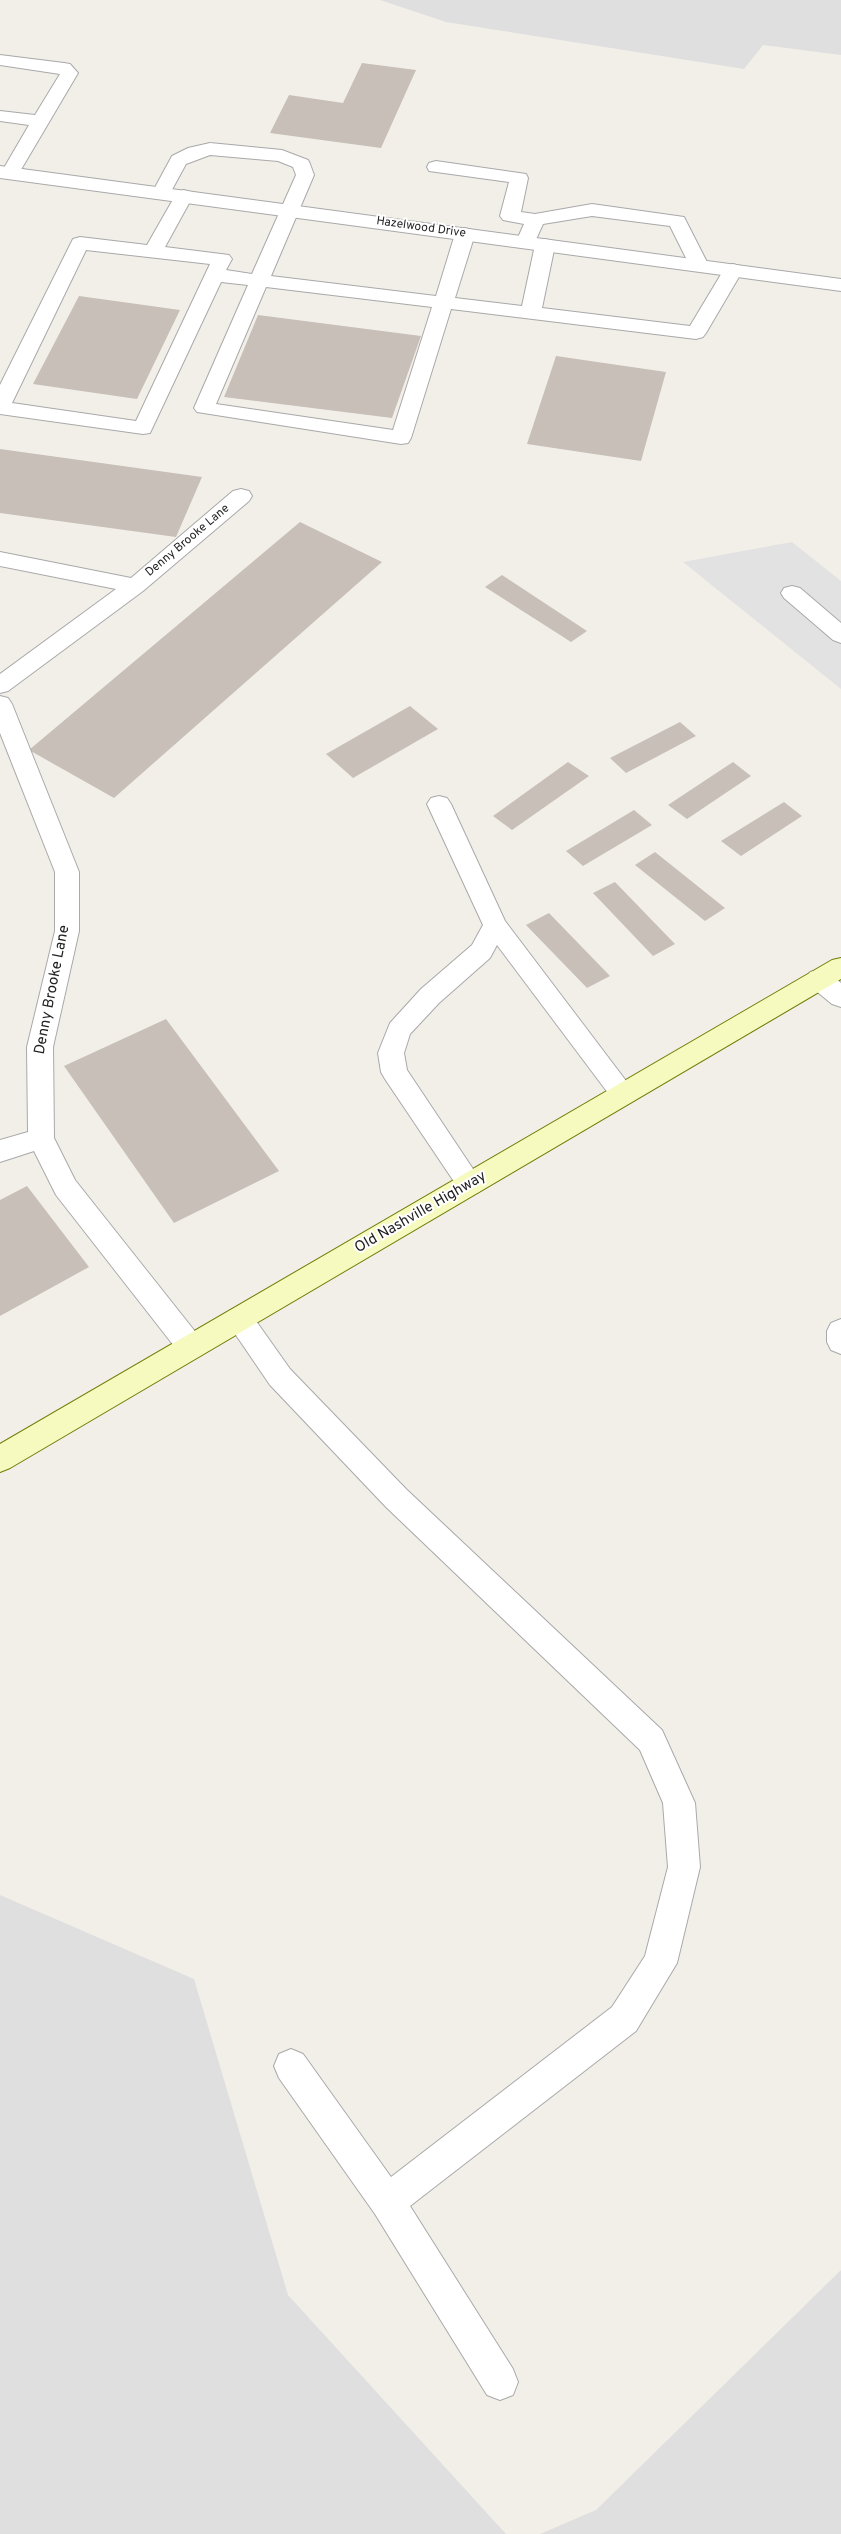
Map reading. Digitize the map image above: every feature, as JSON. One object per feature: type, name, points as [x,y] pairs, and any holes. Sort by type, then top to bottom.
[{"type":"main road","name":"Old Nashville Highway","points":[[0,1459],[830,973]]},
{"type":"street","points":[[0,60],[67,70],[69,73],[41,121],[5,173]]},
{"type":"street","points":[[0,116],[41,121]]},
{"type":"street","points":[[161,194],[179,160],[195,152],[210,149],[282,156],[301,164],[305,175],[204,408],[401,438],[465,234]]},
{"type":"street","points":[[436,167],[519,178],[510,216],[535,220],[592,210],[678,221],[699,266]]},
{"type":"street","name":"Hazelwood Drive","points":[[5,173],[841,284]]},
{"type":"street","points":[[154,250],[184,196]]},
{"type":"street","points":[[531,312],[535,220]]},
{"type":"street","points":[[80,243],[154,250],[222,259],[143,428],[0,407],[80,243]]},
{"type":"street","points":[[215,275],[696,333],[734,270]]},
{"type":"street","name":"Denny Brooke Lane","points":[[0,685],[135,586],[241,496]]},
{"type":"street","name":"Denny Brooke Lane","points":[[0,558],[135,586]]},
{"type":"street","points":[[792,593],[841,635]]},
{"type":"street","name":"Denny Brooke Lane","points":[[0,704],[67,872],[67,932],[40,1047],[41,1138],[65,1186],[191,1347]]},
{"type":"street","points":[[439,804],[495,926],[623,1094]]},
{"type":"street","points":[[470,1184],[394,1072],[391,1053],[399,1030],[430,996],[481,951],[495,926]]},
{"type":"street","points":[[830,973],[841,997]]},
{"type":"street","points":[[0,1151],[41,1138]]},
{"type":"street","points":[[239,1319],[280,1377],[396,1498],[651,1740],[679,1803],[684,1867],[660,1963],[624,2019],[387,2202]]},
{"type":"street","points":[[841,1331],[841,1342]]},
{"type":"street","points":[[291,2066],[387,2202],[500,2382]]},
{"type":"shaded area","points":[[380,0],[841,0],[841,55],[763,45],[744,69],[446,22]]},
{"type":"shaded area","points":[[792,542],[841,581],[841,689],[683,562]]},
{"type":"shaded area","points":[[0,1895],[194,1979],[288,2295],[506,2534],[0,2534]]},
{"type":"shaded area","points":[[841,2270],[841,2534],[540,2534],[596,2510]]},
{"type":"building","points":[[362,63],[416,70],[381,148],[270,133],[289,95],[343,103]]},
{"type":"building","points":[[79,296],[180,310],[137,399],[33,384]]},
{"type":"building","points":[[258,315],[421,336],[392,418],[224,397]]},
{"type":"building","points":[[556,356],[666,372],[641,461],[527,444]]},
{"type":"building","points":[[0,449],[202,477],[176,537],[0,513]]},
{"type":"building","points":[[300,522],[382,562],[114,798],[29,750]]},
{"type":"building","points":[[502,575],[587,631],[571,642],[485,587]]},
{"type":"building","points":[[410,706],[438,729],[353,778],[326,754]]},
{"type":"building","points":[[680,722],[696,736],[626,773],[610,758]]},
{"type":"building","points":[[568,762],[589,776],[512,830],[493,816]]},
{"type":"building","points":[[733,762],[751,776],[687,819],[668,805]]},
{"type":"building","points":[[784,802],[802,816],[741,856],[721,841]]},
{"type":"building","points":[[634,810],[652,825],[583,866],[566,851]]},
{"type":"building","points":[[655,852],[725,908],[705,921],[635,865]]},
{"type":"building","points":[[615,882],[675,944],[653,956],[593,893]]},
{"type":"building","points":[[549,913],[610,976],[587,988],[526,925]]},
{"type":"building","points":[[166,1019],[279,1171],[174,1223],[64,1066]]},
{"type":"building","points":[[27,1186],[89,1267],[0,1316],[0,1200]]}]
